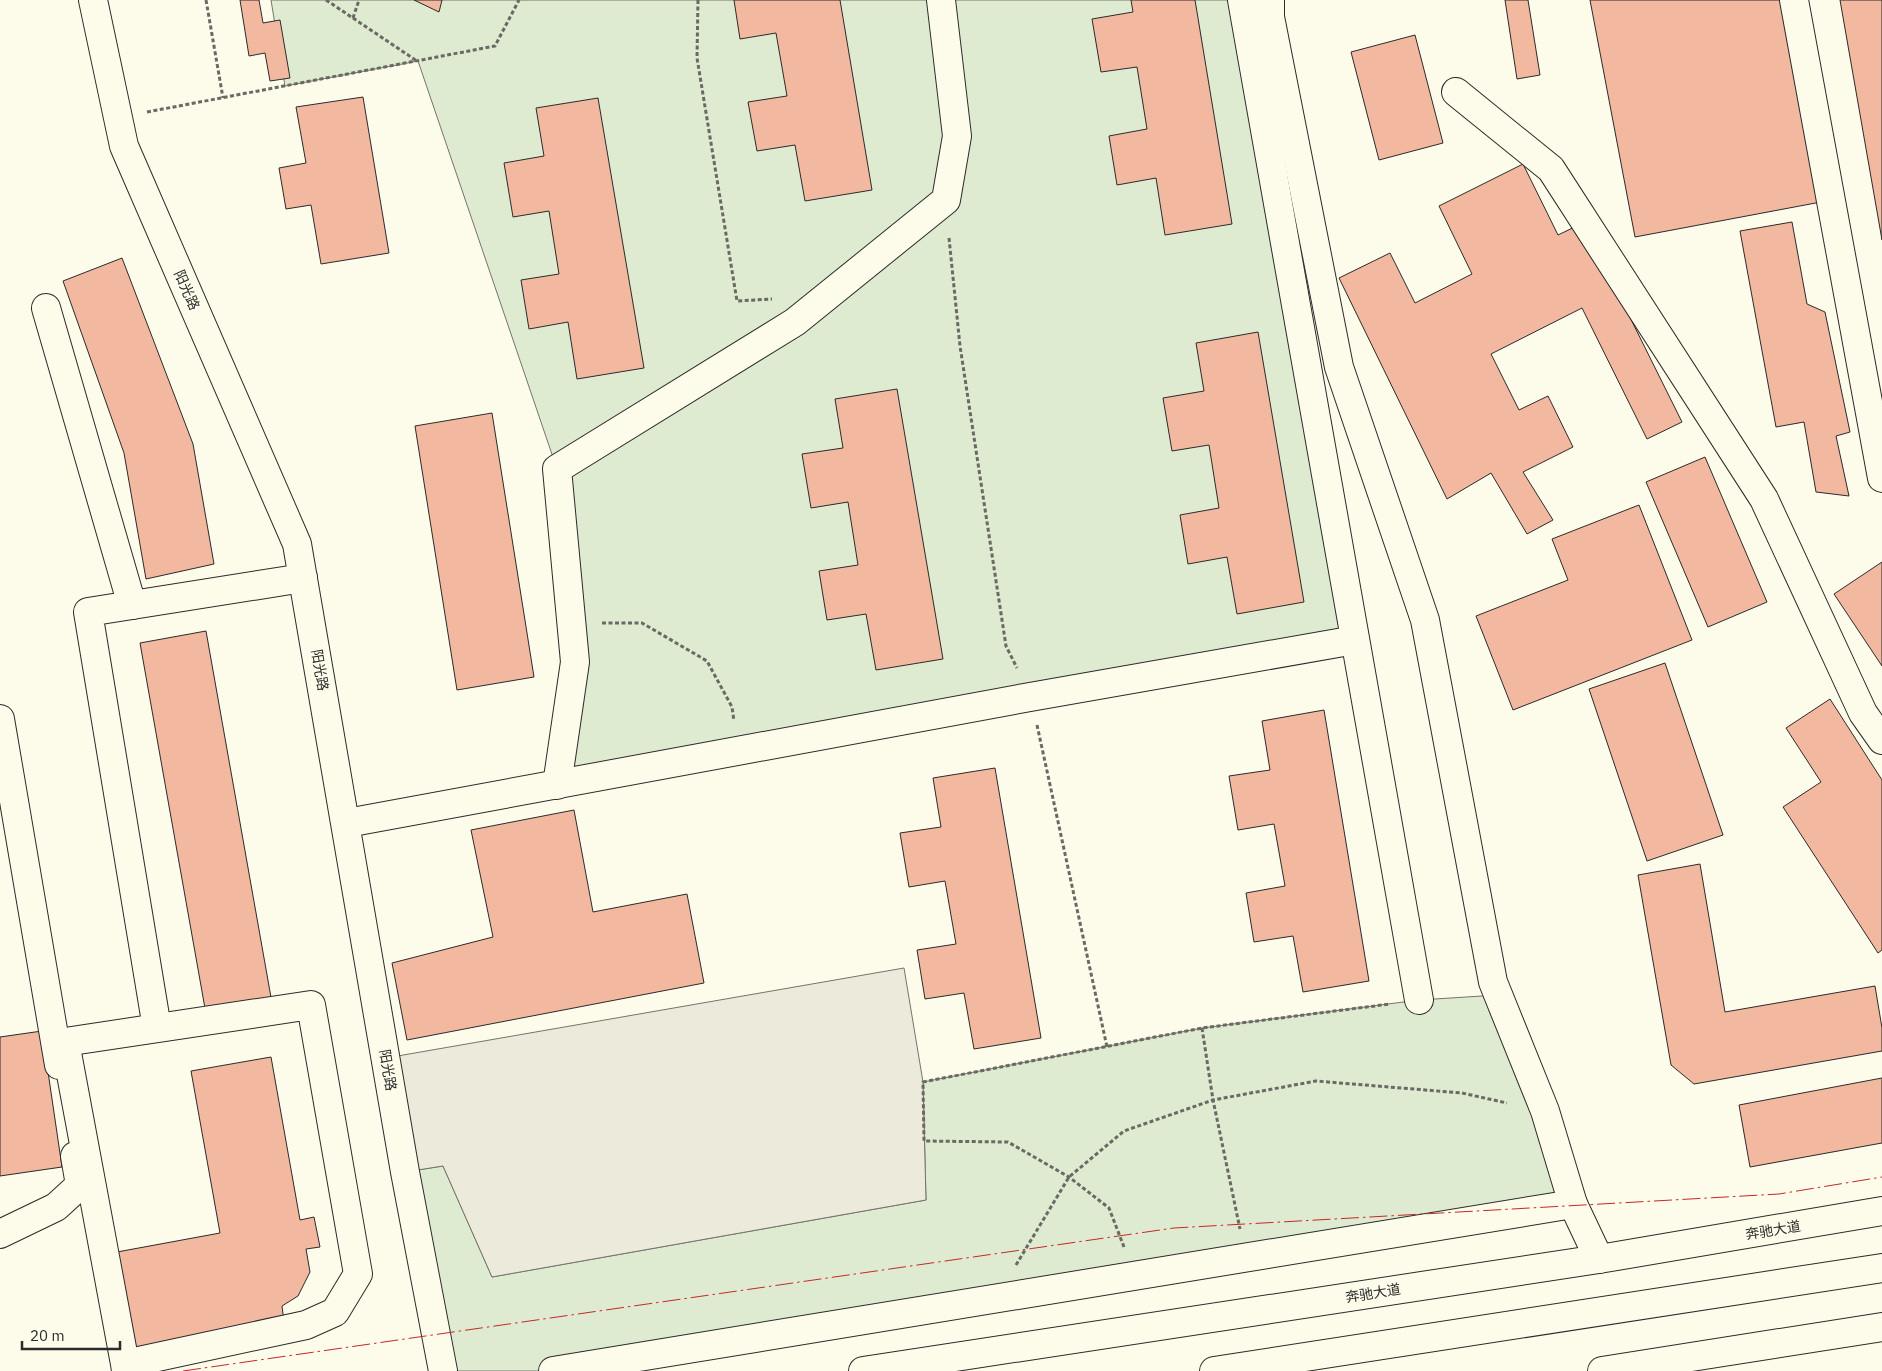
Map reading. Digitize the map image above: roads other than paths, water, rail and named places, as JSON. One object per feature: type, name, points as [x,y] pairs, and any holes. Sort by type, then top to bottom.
[{"type":"street","name":"阳光路","points":[[94,0],[124,146],[297,544],[405,1172],[443,1371]]},
{"type":"street","points":[[557,785],[575,662],[557,469],[795,322],[946,200],[957,136],[941,0]]},
{"type":"street","points":[[1242,0],[1419,1000]]},
{"type":"street","points":[[1270,0],[1270,17],[1339,367],[1425,620],[1492,982],[1545,1111],[1573,1204],[1599,1259]]},
{"type":"street","points":[[1794,0],[1882,478]]},
{"type":"street","points":[[1456,92],[1551,169],[1764,499],[1863,713],[1882,740]]},
{"type":"street","points":[[46,308],[132,605]]},
{"type":"street","points":[[156,1016],[88,612],[303,578]]},
{"type":"street","points":[[346,823],[1030,697],[1355,640]]},
{"type":"street","points":[[0,719],[41,967],[80,1185],[56,1207],[0,1234]]},
{"type":"street","points":[[312,1005],[358,1274],[335,1312],[306,1325],[126,1368],[66,1042],[312,1005]]},
{"type":"street","points":[[553,1371],[1573,1204]]},
{"type":"street","name":"奔驰大道","points":[[863,1371],[1599,1259],[1882,1212]]},
{"type":"street","points":[[1214,1371],[1882,1268]]},
{"type":"street","points":[[1602,1371],[1882,1327]]}]
